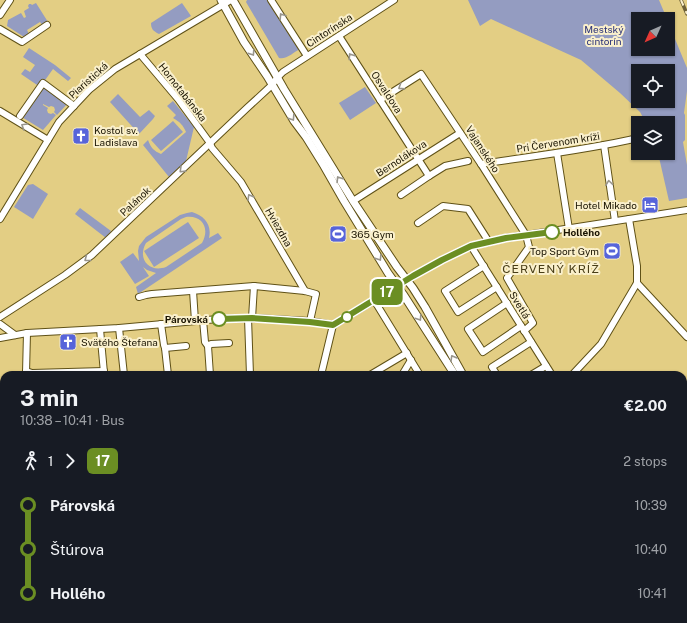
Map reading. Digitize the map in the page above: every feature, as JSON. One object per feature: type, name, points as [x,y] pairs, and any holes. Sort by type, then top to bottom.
[{"type":"main road","points":[[232,0],[277,78],[353,201],[425,307],[461,371]]},
{"type":"main road","points":[[222,2],[244,42],[320,160],[388,273],[452,371]]},
{"type":"main road","points":[[397,286],[406,280]]},
{"type":"street","points":[[0,15],[5,3],[10,0]]},
{"type":"street","name":"Piaristická","points":[[0,219],[59,122],[89,90],[111,72],[222,2],[232,0]]},
{"type":"street","points":[[271,0],[307,56]]},
{"type":"street","name":"Cintorínska","points":[[272,85],[283,72],[394,0]]},
{"type":"street","points":[[0,28],[24,43],[47,25]]},
{"type":"street","name":"Osvaldova","points":[[339,36],[429,176]]},
{"type":"street","name":"Hornotabánska","points":[[140,54],[178,99],[210,143]]},
{"type":"street","name":"Vajanského","points":[[380,100],[421,74],[526,235]]},
{"type":"street","points":[[20,116],[43,83],[74,106]]},
{"type":"street","name":"Palánok","points":[[0,318],[65,275],[92,255],[272,85]]},
{"type":"street","points":[[0,111],[48,140]]},
{"type":"street","name":"Bernolákova","points":[[353,201],[460,132]]},
{"type":"street","name":"Pri Červenom kríži","points":[[481,164],[557,153],[631,140]]},
{"type":"street","name":"Hviezdna","points":[[210,143],[212,148],[241,182],[305,291],[316,294],[310,322]]},
{"type":"street","points":[[604,145],[615,221]]},
{"type":"street","points":[[557,153],[569,229]]},
{"type":"street","points":[[401,195],[445,166],[468,161]]},
{"type":"street","points":[[418,223],[443,206],[468,209],[489,242]]},
{"type":"street","points":[[406,280],[471,246],[526,235],[687,210]]},
{"type":"street","points":[[576,371],[600,344],[637,283],[637,266],[629,219]]},
{"type":"street","points":[[484,266],[445,291],[458,312],[507,278],[529,248],[526,235]]},
{"type":"street","name":"Svetlá","points":[[471,246],[549,371]]},
{"type":"street","points":[[507,278],[533,323],[483,352],[468,329],[507,303]]},
{"type":"street","points":[[637,283],[687,337]]},
{"type":"street","points":[[250,371],[250,318],[254,286]]},
{"type":"street","points":[[139,297],[152,294],[254,286],[305,291]]},
{"type":"street","points":[[0,338],[27,333],[120,328],[203,320],[250,318],[333,325],[397,286]]},
{"type":"street","points":[[193,291],[195,321]]},
{"type":"street","points":[[374,300],[418,371]]},
{"type":"street","points":[[203,320],[205,342],[208,346],[210,371]]},
{"type":"street","points":[[0,324],[15,335]]},
{"type":"street","points":[[161,324],[168,371]]},
{"type":"street","points":[[322,371],[333,325]]},
{"type":"street","points":[[120,328],[124,371]]},
{"type":"street","points":[[100,329],[104,371]]},
{"type":"street","points":[[26,371],[27,333]]},
{"type":"street","points":[[494,371],[492,367],[531,342]]},
{"type":"street","points":[[208,346],[211,344],[229,343]]},
{"type":"street","points":[[165,348],[186,346]]},
{"type":"street","points":[[377,371],[407,353]]},
{"type":"street","points":[[404,371],[411,360]]},
{"type":"street","points":[[538,371],[546,366]]},
{"type":"green space","points":[[247,0],[269,0],[300,49],[287,57],[279,58],[246,2]]},
{"type":"green space","name":"Mestský cintorín","points":[[468,0],[659,0],[664,12],[631,12],[631,56],[675,56],[675,39],[687,68],[687,91],[684,113],[685,140],[683,142],[687,165],[687,198],[669,201],[660,160],[675,160],[675,116],[642,116],[636,108],[675,108],[675,64],[631,64],[631,103],[581,60],[491,19],[480,26]]},
{"type":"green space","points":[[36,3],[48,22],[43,26],[40,22],[27,30],[29,34],[24,37],[7,26],[8,20],[21,13],[24,18],[26,17],[24,11],[29,8],[29,4],[32,5]]},
{"type":"green space","points":[[182,3],[191,16],[159,34],[154,31],[151,23]]},
{"type":"green space","points":[[29,48],[55,65],[71,78],[68,81],[53,69],[43,83],[69,102],[57,115],[54,112],[54,107],[49,107],[43,104],[48,108],[48,113],[53,113],[56,115],[43,130],[20,116],[40,87],[21,74],[25,69],[30,72],[35,65],[23,57]]},
{"type":"green space","points":[[365,87],[376,103],[350,120],[339,103]]},
{"type":"green space","points":[[118,94],[140,117],[149,110],[155,116],[139,134],[110,102]]},
{"type":"green space","points":[[173,101],[194,127],[186,161],[169,177],[143,145],[148,140],[153,149],[161,154],[186,132],[184,127],[173,118],[176,115],[167,106]]},
{"type":"green space","points":[[173,121],[183,132],[161,151],[151,140]]},
{"type":"green space","points":[[33,184],[48,194],[33,219],[14,207],[28,185]]},
{"type":"green space","points":[[80,208],[111,231],[106,238],[75,214]]},
{"type":"green space","points":[[192,212],[201,216],[208,225],[210,233],[209,238],[218,233],[222,238],[138,294],[136,287],[156,273],[143,267],[149,276],[135,284],[120,262],[133,253],[139,261],[139,246],[146,237],[180,215]],"holes":[[[192,217],[201,221],[205,228],[202,243],[166,267],[154,268],[146,263],[143,254],[146,243],[181,219]]]},
{"type":"green space","points":[[188,222],[199,238],[154,267],[144,251]]},
{"type":"railway","points":[[681,0],[687,14]]},
{"type":"bus line","name":"17","points":[[219,319],[252,318],[333,325],[413,276],[471,246],[506,238],[552,232]]},
{"type":"place","name":"Kostol sv. Ladislava","points":[[81,136]]},
{"type":"place","name":"Hotel Mikado","points":[[650,205]]},
{"type":"place","name":"Hollého","points":[[552,232]]},
{"type":"place","name":"365 Gym","points":[[338,234]]},
{"type":"place","name":"Top Sport Gym","points":[[612,251]]},
{"type":"place","name":"Párovská","points":[[219,319]]},
{"type":"place","name":"Svätého Štefana","points":[[68,342]]},
{"type":"district","name":"ČERVENÝ KRÍŽ","points":[[551,269]]}]
